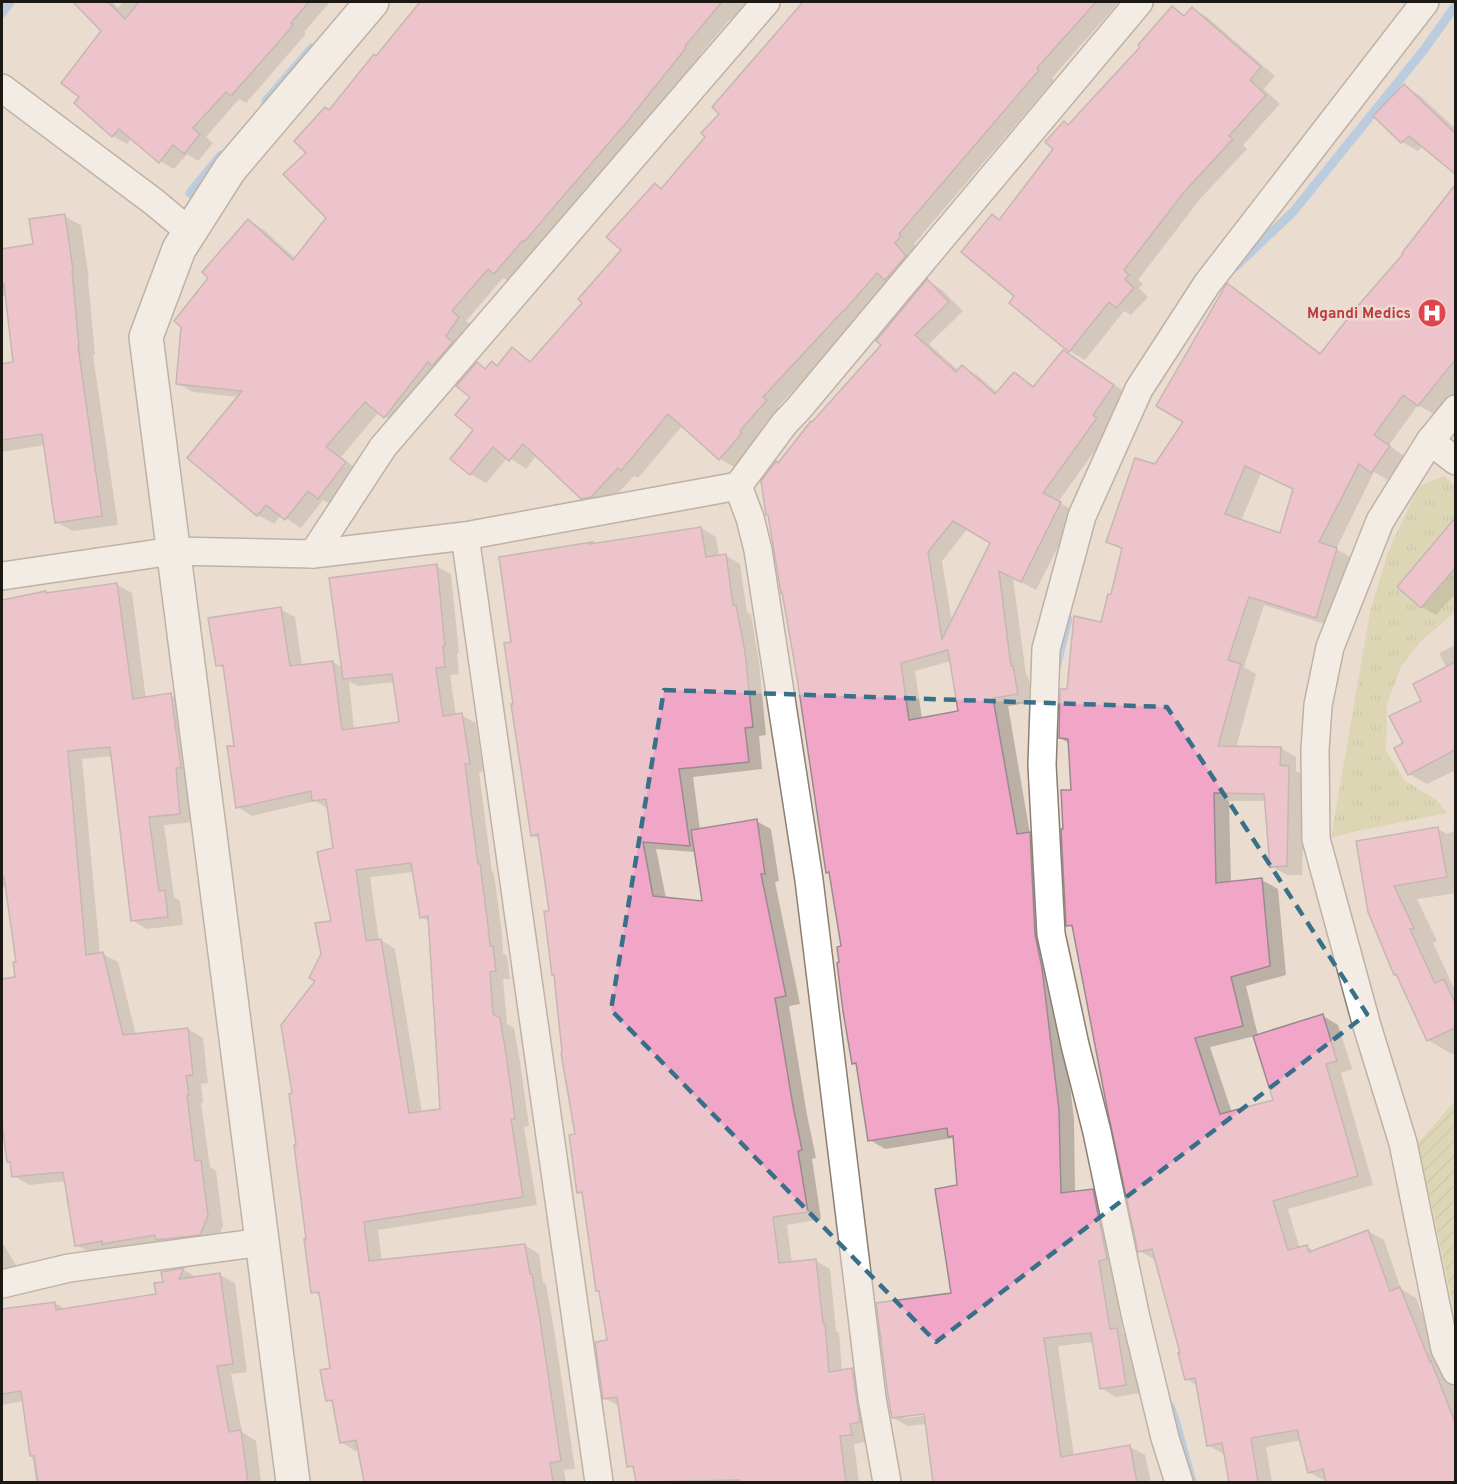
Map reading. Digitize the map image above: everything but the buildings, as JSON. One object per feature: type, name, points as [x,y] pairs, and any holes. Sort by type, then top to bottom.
[{"type":"street","points":[[293,1482],[146,337],[179,249],[230,169],[372,2]]},
{"type":"street","points":[[313,554],[383,447],[766,2]]},
{"type":"street","points":[[2,576],[173,551],[313,554],[465,536],[738,486],[784,424],[800,408],[1139,2]]},
{"type":"street","points":[[1179,1482],[1165,1438],[1136,1318],[1097,1132],[1075,1045],[1051,933],[1042,765],[1046,649],[1082,516],[1139,389],[1207,284],[1425,2]]},
{"type":"street","points":[[2,88],[154,202],[190,232]]},
{"type":"street","points":[[1455,409],[1430,441],[1380,521],[1330,647],[1318,705],[1316,750],[1316,839],[1367,1026],[1403,1143],[1445,1349],[1455,1371]]},
{"type":"street","points":[[1430,441],[1455,461]]},
{"type":"street","points":[[738,486],[750,518],[758,550],[809,880],[872,1398],[887,1482]]},
{"type":"street","points":[[465,536],[599,1482]]},
{"type":"street","points":[[2,1284],[69,1268],[263,1242]]},
{"type":"highlighted area","points":[[664,690],[1167,707],[1367,1014],[936,1342],[611,1010]]},
{"type":"green space","points":[[1444,476],[1455,486],[1455,612],[1420,642],[1401,667],[1387,704],[1386,751],[1405,781],[1437,800],[1447,813],[1331,838],[1370,612],[1388,552],[1419,486]]},
{"type":"green space","points":[[1455,1101],[1455,1315],[1418,1143]]},
{"type":"waterway","points":[[2,13],[10,2]]},
{"type":"waterway","points":[[1235,267],[1293,212],[1423,51],[1456,5]]},
{"type":"waterway","points":[[266,101],[312,48]]},
{"type":"waterway","points":[[203,201],[190,193],[221,155]]},
{"type":"waterway","points":[[1057,664],[1068,619]]},
{"type":"waterway","points":[[1170,1406],[1192,1482]]},
{"type":"place","name":"Mgandi Medics","points":[[1432,313]]}]
